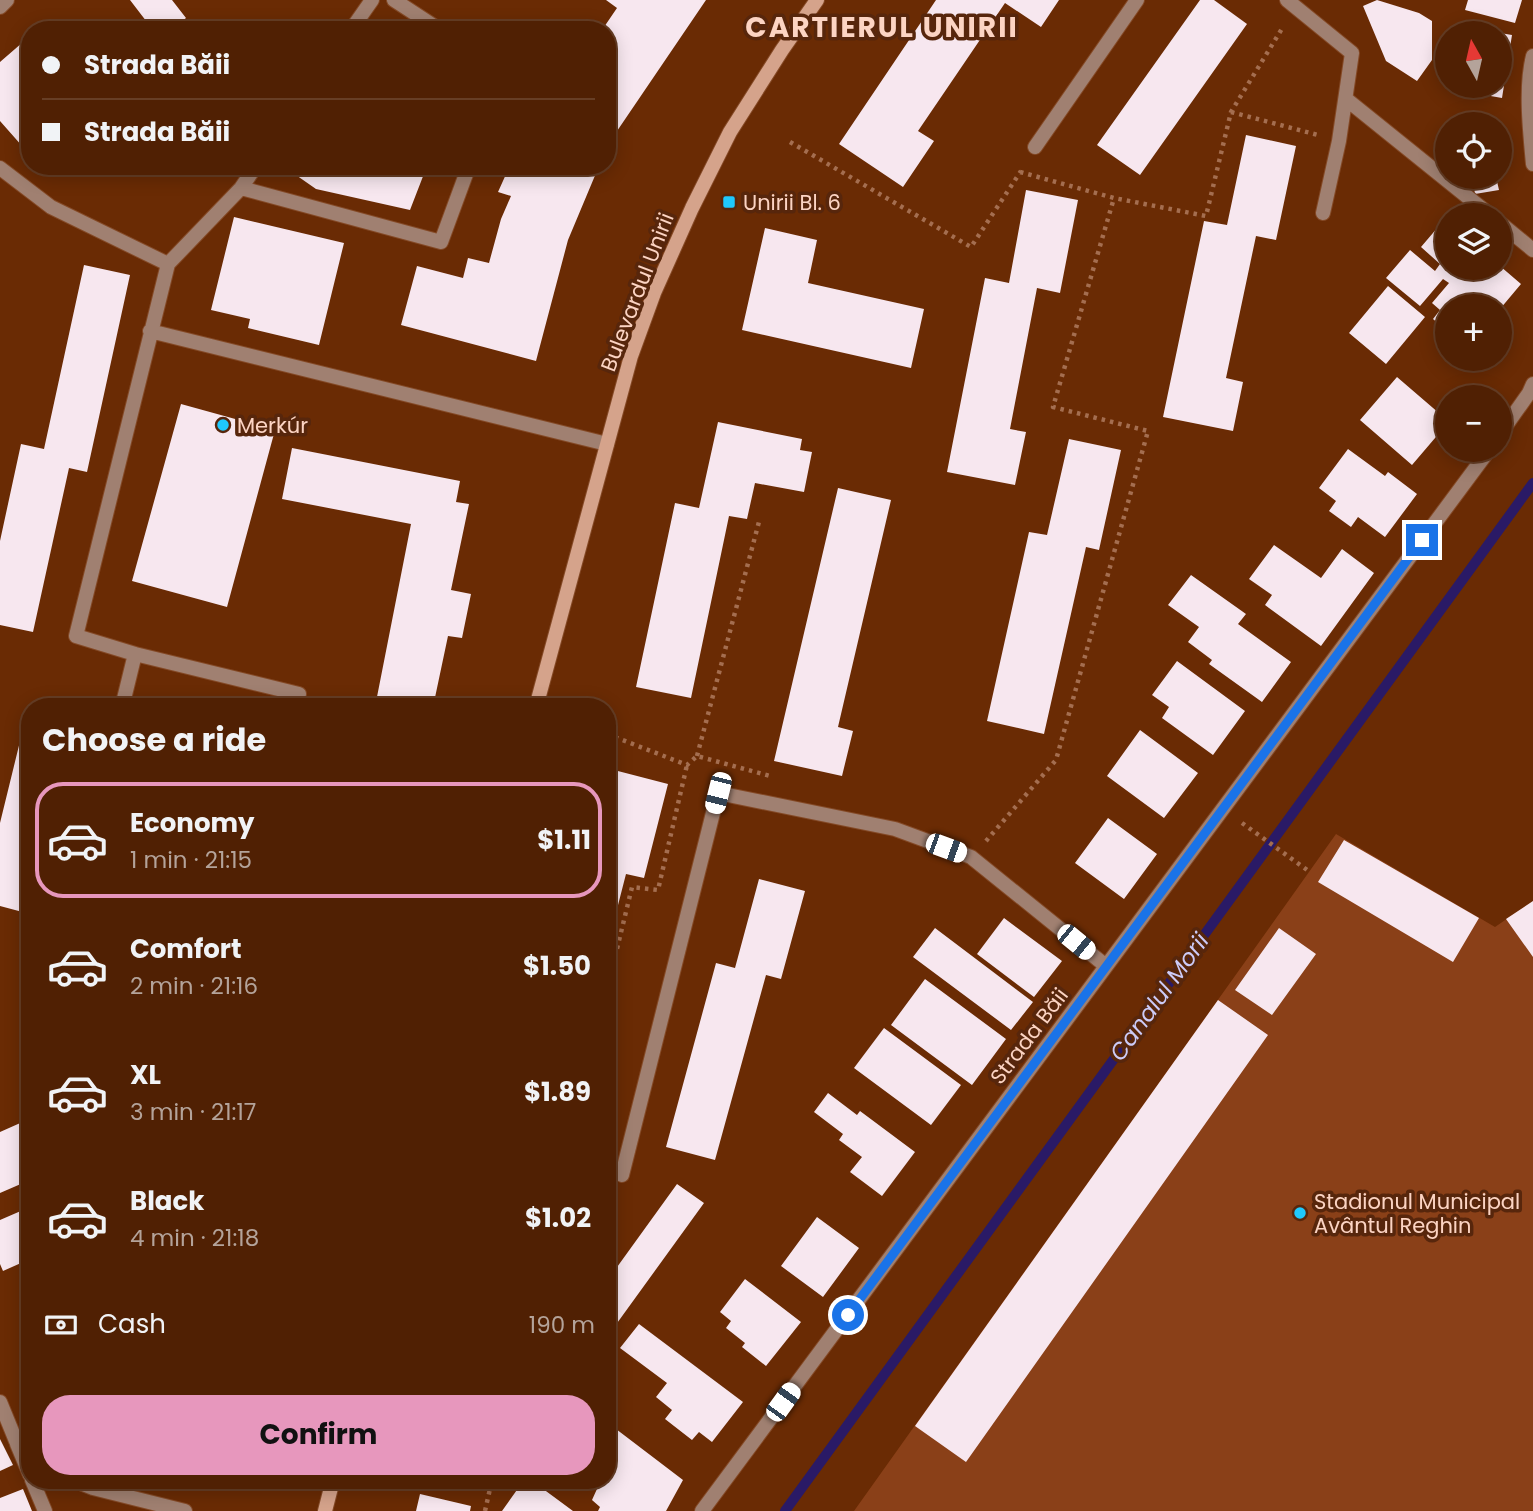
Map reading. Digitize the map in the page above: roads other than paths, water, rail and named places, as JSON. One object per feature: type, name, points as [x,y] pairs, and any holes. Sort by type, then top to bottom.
[{"type":"main road","name":"Bulevardul Unirii","points":[[538,698],[631,356],[654,293],[730,132],[817,0]]},
{"type":"main road","points":[[325,1511],[331,1489]]},
{"type":"street","points":[[0,7],[7,0]]},
{"type":"street","points":[[357,21],[372,0]]},
{"type":"street","points":[[394,0],[426,21]]},
{"type":"street","points":[[1035,147],[1137,0]]},
{"type":"street","points":[[1291,4],[1352,53],[1339,141],[1323,213]]},
{"type":"street","points":[[1533,56],[1530,66],[1529,122],[1533,164]]},
{"type":"street","points":[[1346,99],[1475,203]]},
{"type":"street","points":[[0,168],[51,207],[168,264]]},
{"type":"street","points":[[250,175],[241,188],[168,264],[76,636],[135,654],[299,694]]},
{"type":"street","points":[[241,188],[441,242],[466,175]]},
{"type":"street","points":[[1512,233],[1533,250]]},
{"type":"street","points":[[150,331],[607,444]]},
{"type":"street","points":[[1512,417],[1533,384]]},
{"type":"street","name":"Strada Băii","points":[[702,1511],[1480,462]]},
{"type":"street","points":[[124,698],[135,654]]},
{"type":"street","points":[[622,1175],[718,793],[895,830],[971,857],[1106,966]]},
{"type":"street","points":[[0,1402],[21,1453]]},
{"type":"street","points":[[16,1441],[21,1446]]},
{"type":"street","points":[[36,1489],[45,1511]]},
{"type":"street","points":[[97,1489],[185,1511]]},
{"type":"waterway","name":"Canalul Morii","points":[[785,1511],[1533,483]]},
{"type":"place","name":"Unirii Bl. 6","points":[[729,202]]},
{"type":"place","name":"Merkúr","points":[[223,425]]},
{"type":"place","name":"Stadionul Municipal Avântul Reghin","points":[[1300,1213]]},
{"type":"district","name":"CARTIERUL UNIRII","points":[[882,27]]}]
